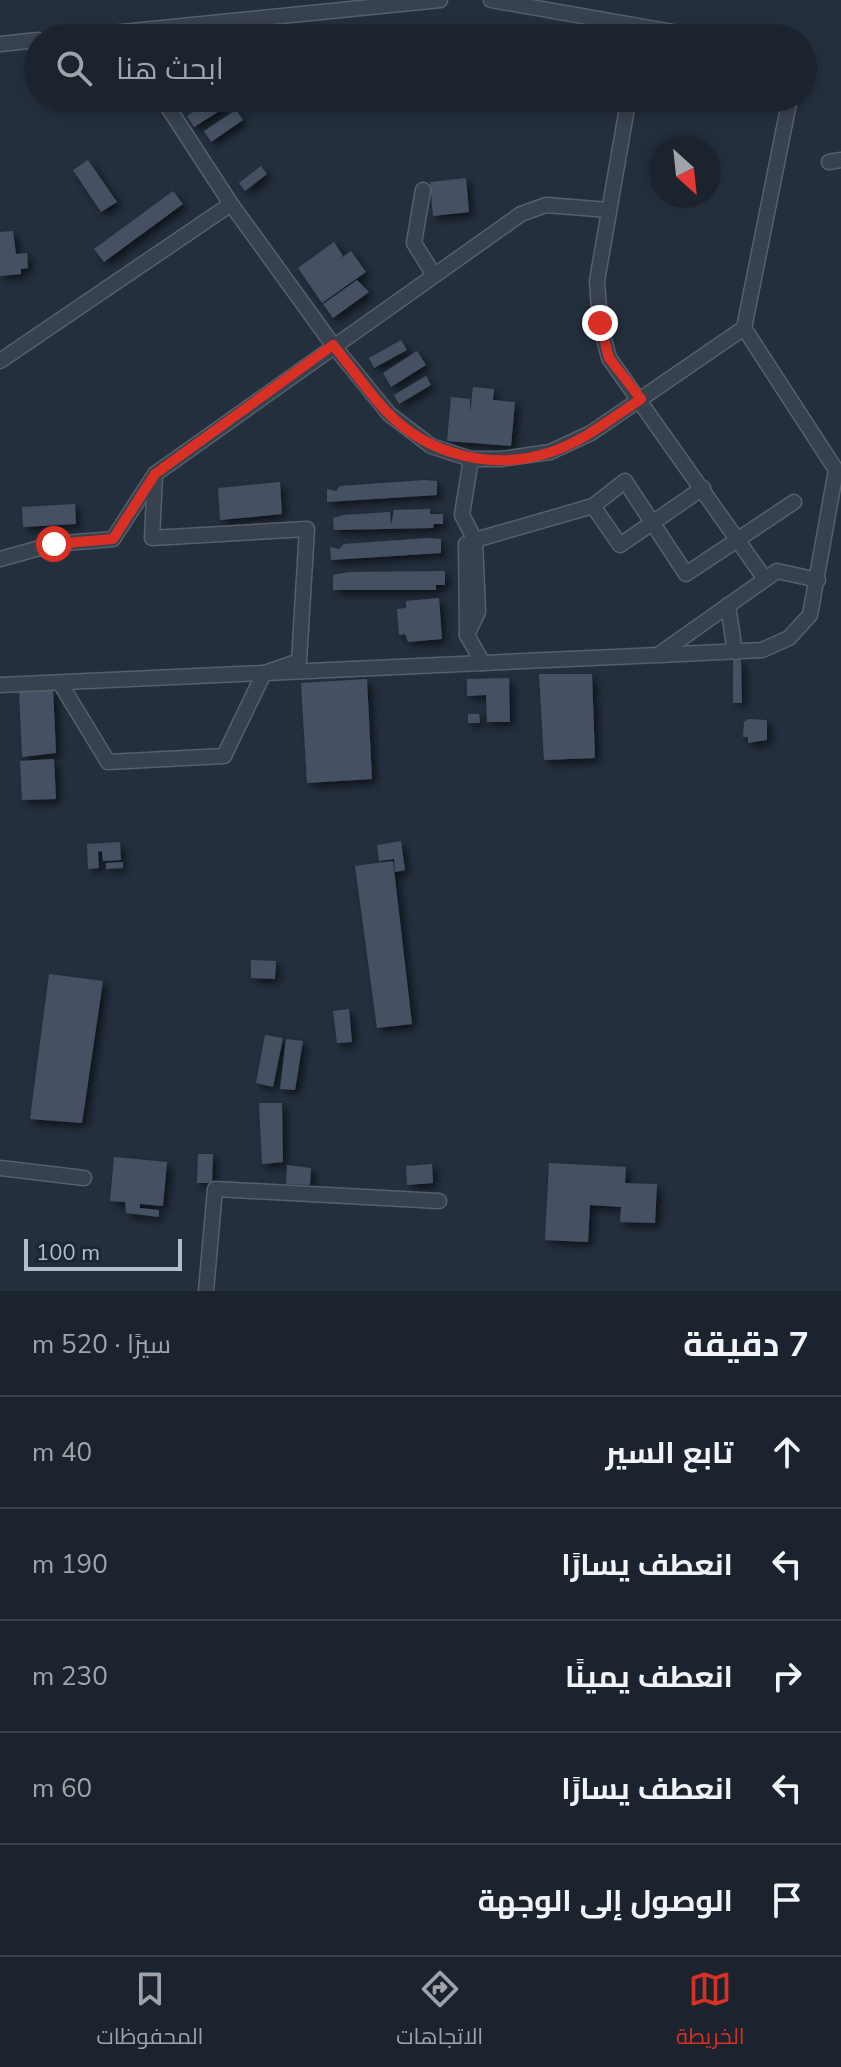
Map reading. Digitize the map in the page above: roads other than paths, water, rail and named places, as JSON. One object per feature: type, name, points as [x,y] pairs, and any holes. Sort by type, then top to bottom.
[{"type":"lane","points":[[211,24],[440,0]]},
{"type":"lane","points":[[491,0],[627,24]]},
{"type":"lane","points":[[246,24],[253,19]]},
{"type":"lane","points":[[0,44],[24,41]]},
{"type":"lane","points":[[171,112],[231,204],[333,345],[389,414],[431,446],[471,459],[501,459],[550,452],[591,433],[744,328],[787,112]]},
{"type":"lane","points":[[626,112],[597,281],[600,323],[609,358],[641,399],[765,579]]},
{"type":"lane","points":[[423,190],[414,243],[434,275]]},
{"type":"lane","points":[[0,361],[231,204]]},
{"type":"lane","points":[[0,559],[54,544],[113,539],[155,474],[521,214],[546,205],[609,210]]},
{"type":"lane","points":[[0,685],[735,652],[762,650],[789,638],[810,615],[836,470],[744,328]]},
{"type":"lane","points":[[471,459],[462,515],[466,545],[467,635],[483,663]]},
{"type":"lane","points":[[60,683],[108,762],[224,756],[264,673],[299,661],[307,529],[152,538],[155,474]]},
{"type":"lane","points":[[475,540],[593,506],[625,481],[686,574],[794,502]]},
{"type":"lane","points":[[593,506],[620,545],[703,488]]},
{"type":"lane","points":[[462,515],[475,540],[478,612],[467,635]]},
{"type":"lane","points":[[658,655],[777,571],[818,580]]},
{"type":"lane","points":[[728,605],[735,652]]},
{"type":"lane","points":[[0,1168],[84,1178]]},
{"type":"lane","points":[[206,1291],[215,1189],[439,1201]]}]
